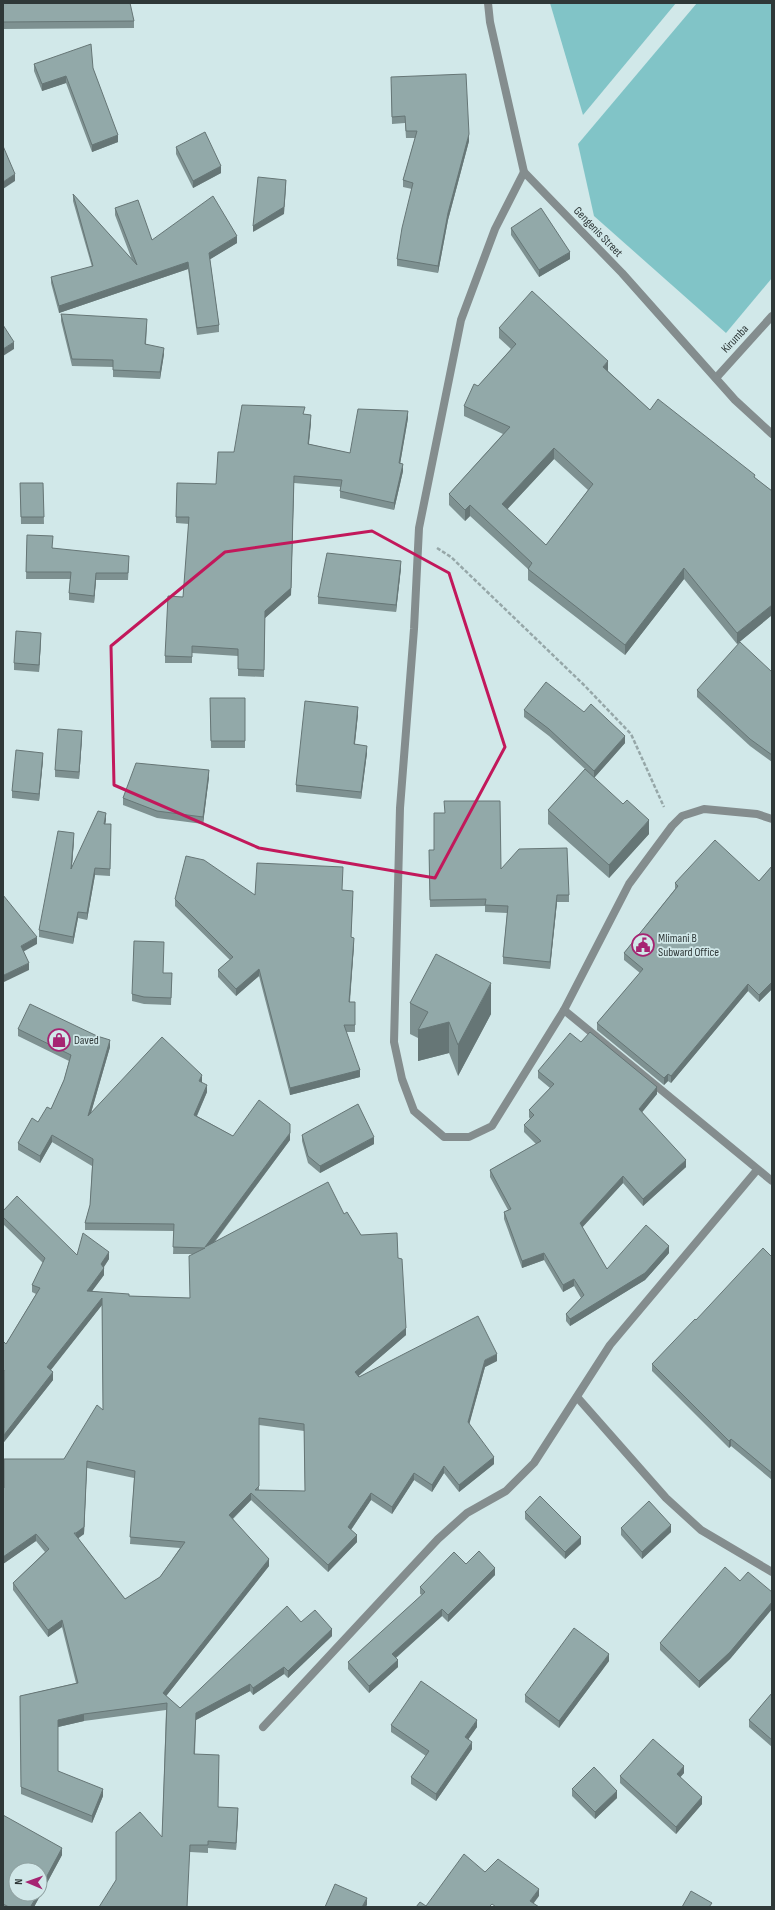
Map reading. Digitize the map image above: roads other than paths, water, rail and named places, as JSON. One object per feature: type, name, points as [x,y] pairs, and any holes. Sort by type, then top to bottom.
[{"type":"street","points":[[488,3],[490,22],[524,172],[495,228],[462,320],[418,534],[414,629],[400,808],[394,1042],[402,1079],[414,1111],[444,1137],[469,1137],[492,1126],[564,1010],[629,884],[672,826],[682,816],[704,809],[757,814],[772,819]]},
{"type":"street","name":"Gengenis Street","points":[[524,172],[622,273],[735,400],[772,434]]},
{"type":"street","name":"Kirumba","points":[[716,378],[772,316]]},
{"type":"street","points":[[564,1010],[772,1181]]},
{"type":"street","points":[[263,1727],[438,1539],[467,1513],[506,1491],[534,1463],[610,1345],[757,1170]]},
{"type":"street","points":[[576,1397],[666,1498],[701,1530],[772,1572]]},
{"type":"place","name":"Mlimani B Subward Office","points":[[643,945]]},
{"type":"place","name":"Daved","points":[[59,1040]]}]
